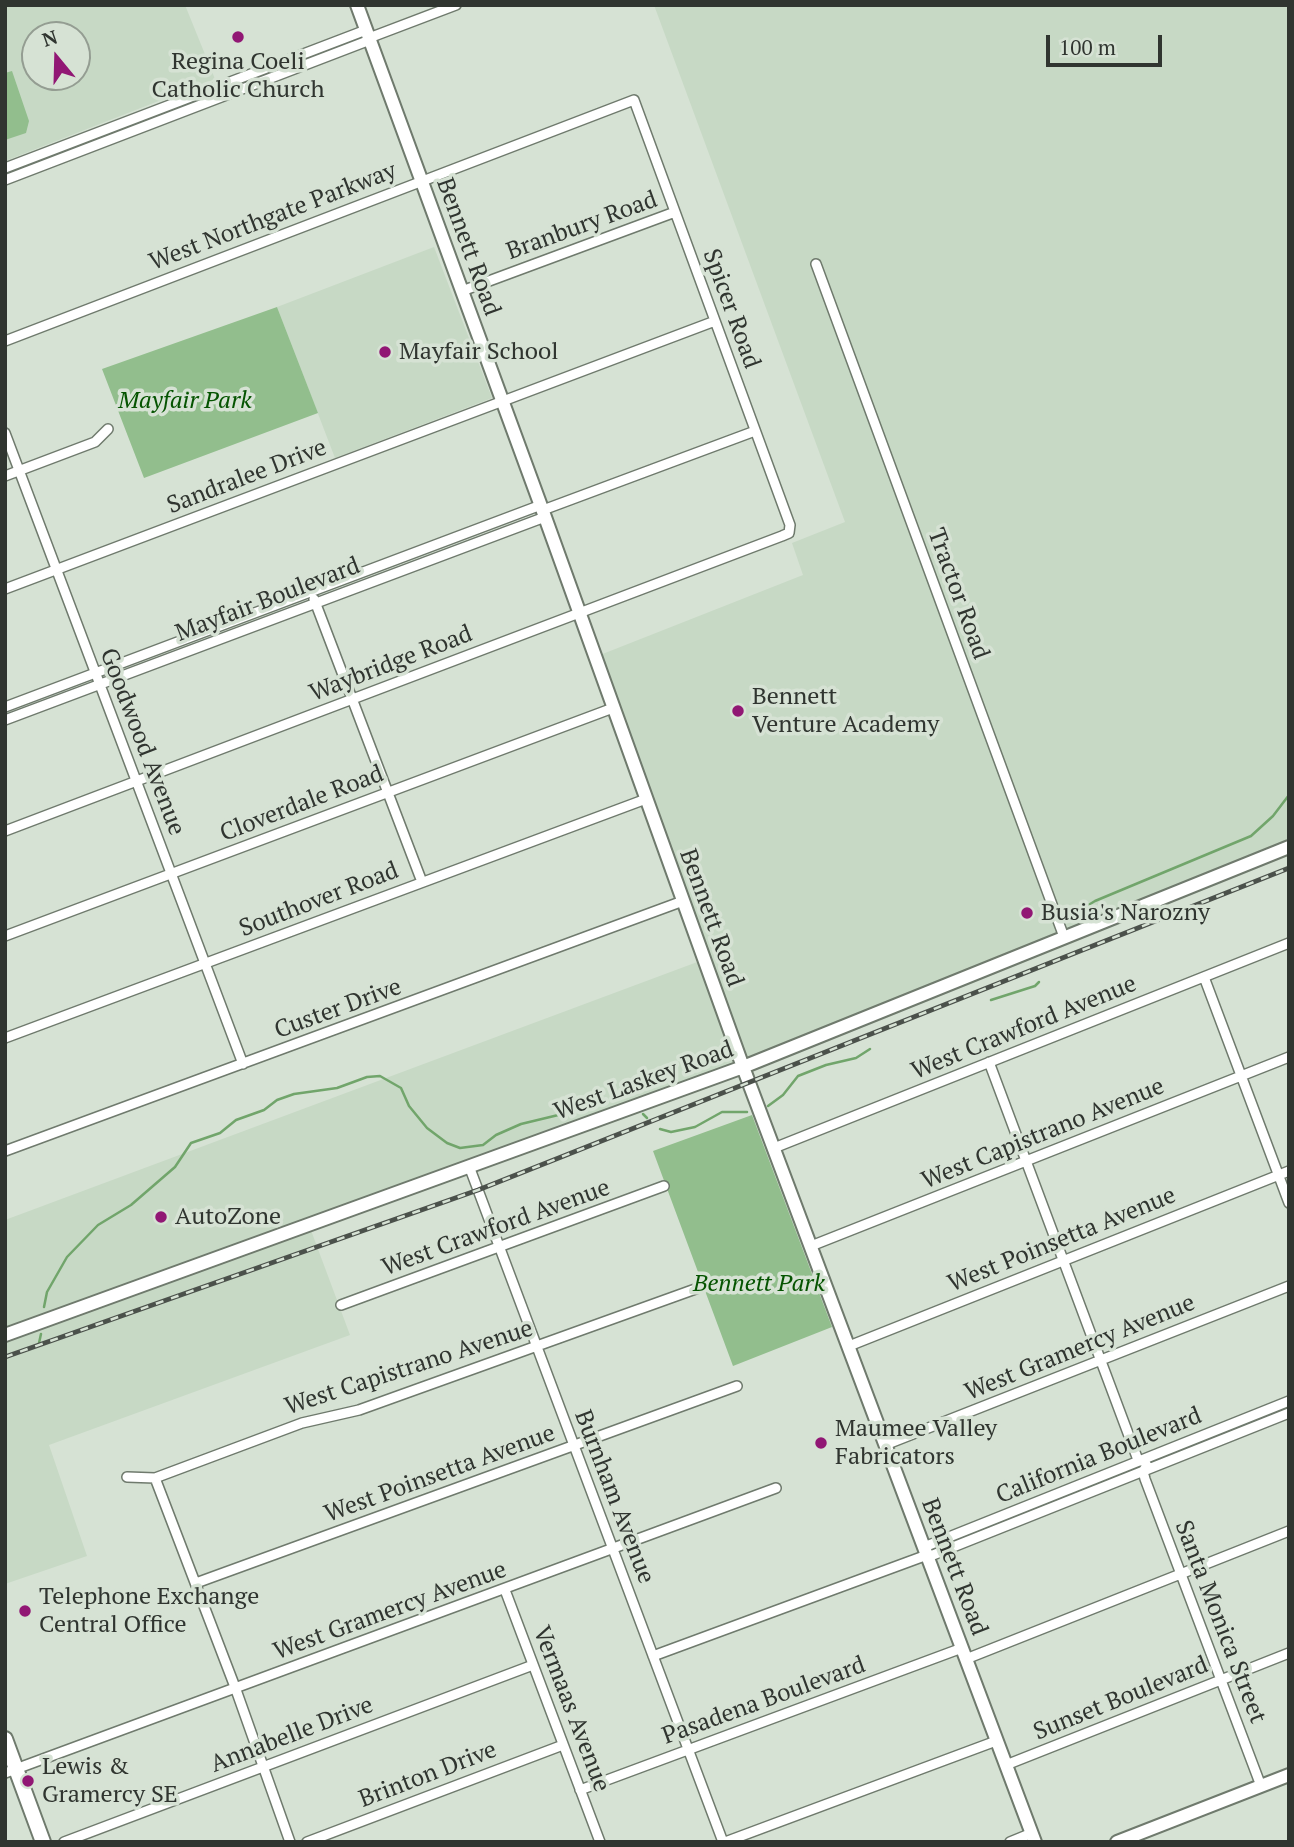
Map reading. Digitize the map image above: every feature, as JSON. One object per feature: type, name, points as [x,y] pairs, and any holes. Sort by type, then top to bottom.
[{"type":"main road","points":[[5,1739],[11,1771],[43,1842]]},
{"type":"street","name":"Bennett Road","points":[[357,5],[743,1067],[1033,1838]]},
{"type":"street","points":[[5,168],[256,72],[456,5]]},
{"type":"street","points":[[5,180],[260,82],[368,36]]},
{"type":"street","points":[[256,72],[260,82]]},
{"type":"street","points":[[216,87],[220,97]]},
{"type":"street","name":"West Northgate Parkway","points":[[5,341],[634,100]]},
{"type":"street","name":"Spicer Road","points":[[634,100],[790,525],[789,533]]},
{"type":"street","points":[[60,147],[64,157]]},
{"type":"street","name":"Branbury Road","points":[[462,291],[675,212]]},
{"type":"street","name":"Tractor Road","points":[[816,264],[1064,937]]},
{"type":"street","name":"Sandralee Drive","points":[[5,589],[715,321]]},
{"type":"street","points":[[5,476],[95,442],[108,429]]},
{"type":"street","name":"Mayfair Boulevard","points":[[5,720],[316,603],[543,511],[755,431]]},
{"type":"street","name":"Goodwood Avenue","points":[[5,433],[243,1064]]},
{"type":"street","name":"Mayfair Boulevard","points":[[5,707],[311,592],[543,511]]},
{"type":"street","name":"Waybridge Road","points":[[5,831],[789,533]]},
{"type":"street","points":[[311,592],[422,883]]},
{"type":"street","name":"Cloverdale Road","points":[[5,936],[613,708]]},
{"type":"street","name":"Southover Road","points":[[5,1038],[646,799]]},
{"type":"street","name":"West Laskey Road","points":[[5,1335],[743,1067],[1289,846]]},
{"type":"street","name":"Custer Drive","points":[[5,1151],[683,901]]},
{"type":"street","name":"West Crawford Avenue","points":[[774,1148],[1289,943]]},
{"type":"street","points":[[1204,977],[1289,1203]]},
{"type":"street","name":"West Capistrano Avenue","points":[[811,1246],[1289,1057]]},
{"type":"street","name":"Santa Monica Street","points":[[989,1062],[1139,1460],[1147,1466],[1143,1471],[1261,1786]]},
{"type":"street","name":"Burnham Avenue","points":[[469,1166],[724,1842]]},
{"type":"street","name":"West Poinsetta Avenue","points":[[849,1346],[1289,1171]]},
{"type":"street","name":"West Crawford Avenue","points":[[341,1305],[664,1186]]},
{"type":"street","name":"West Gramercy Avenue","points":[[885,1445],[1289,1286]]},
{"type":"street","name":"West Capistrano Avenue","points":[[127,1477],[155,1478],[302,1423],[359,1410],[701,1287]]},
{"type":"street","name":"West Poinsetta Avenue","points":[[195,1583],[737,1386]]},
{"type":"street","name":"California Boulevard","points":[[927,1553],[1033,1502],[1289,1401]]},
{"type":"street","name":"California Boulevard","points":[[653,1656],[1037,1512],[1289,1413]]},
{"type":"street","points":[[1246,1419],[1250,1429]]},
{"type":"street","points":[[155,1478],[235,1687],[290,1842]]},
{"type":"street","name":"West Gramercy Avenue","points":[[11,1771],[776,1488]]},
{"type":"street","points":[[1033,1502],[1037,1512]]},
{"type":"street","name":"Pasadena Boulevard","points":[[580,1790],[1181,1574],[1289,1531]]},
{"type":"street","name":"Vermaas Avenue","points":[[505,1590],[600,1842]]},
{"type":"street","name":"Sunset Boulevard","points":[[1006,1765],[1289,1653]]},
{"type":"street","name":"Annabelle Drive","points":[[64,1842],[533,1665]]},
{"type":"street","points":[[724,1842],[996,1741]]},
{"type":"street","name":"Brinton Drive","points":[[307,1842],[564,1745]]},
{"type":"street","points":[[1116,1842],[1289,1775]]},
{"type":"street","points":[[1010,1842],[1033,1838]]},
{"type":"shaded area","points":[[5,5],[185,5],[215,79],[5,161]]},
{"type":"shaded area","points":[[654,5],[1289,5],[1289,847],[743,1067],[309,1225],[350,1335],[49,1445],[87,1556],[5,1584],[5,1220],[700,961],[670,845],[600,655],[803,575],[792,543],[845,522]]},
{"type":"shaded area","name":"Mayfair School","points":[[434,247],[492,398],[335,458],[277,307]]},
{"type":"green space","points":[[12,71],[29,121],[26,133],[5,140],[5,73]]},
{"type":"green space","name":"Mayfair Park","points":[[277,307],[318,413],[144,478],[102,369]]},
{"type":"green space","name":"Bennett Park","points":[[752,1115],[832,1327],[733,1366],[653,1151]]},
{"type":"waterway","points":[[1082,909],[1095,901],[1251,836],[1273,816],[1289,795]]},
{"type":"waterway","points":[[991,1000],[1035,986],[1039,982]]},
{"type":"waterway","points":[[768,1106],[783,1095],[798,1076],[826,1065],[856,1058],[870,1049]]},
{"type":"waterway","points":[[44,1307],[47,1292],[67,1257],[98,1225],[131,1205],[175,1167],[191,1143],[220,1133],[236,1120],[264,1110],[277,1100],[380,1076],[401,1088],[409,1106],[427,1128],[447,1143],[460,1148],[483,1145],[496,1135],[521,1124],[579,1110]]},
{"type":"waterway","points":[[660,1129],[671,1132],[695,1127],[722,1112],[747,1112]]},
{"type":"waterway","points":[[643,1114],[647,1118]]},
{"type":"waterway","points":[[39,1343],[41,1334]]},
{"type":"railway","points":[[5,1357],[478,1190],[1289,868]]},
{"type":"place","name":"Regina Coeli Catholic Church","points":[[238,37]]},
{"type":"place","name":"Mayfair School","points":[[385,352]]},
{"type":"place","name":"Bennett Venture Academy","points":[[738,711]]},
{"type":"place","name":"Busia's Narozny","points":[[1027,913]]},
{"type":"place","name":"AutoZone","points":[[161,1217]]},
{"type":"place","name":"Maumee Valley Fabricators","points":[[821,1443]]},
{"type":"place","name":"Telephone Exchange Central Office","points":[[25,1611]]},
{"type":"place","name":"Lewis & Gramercy SE","points":[[28,1781]]}]
